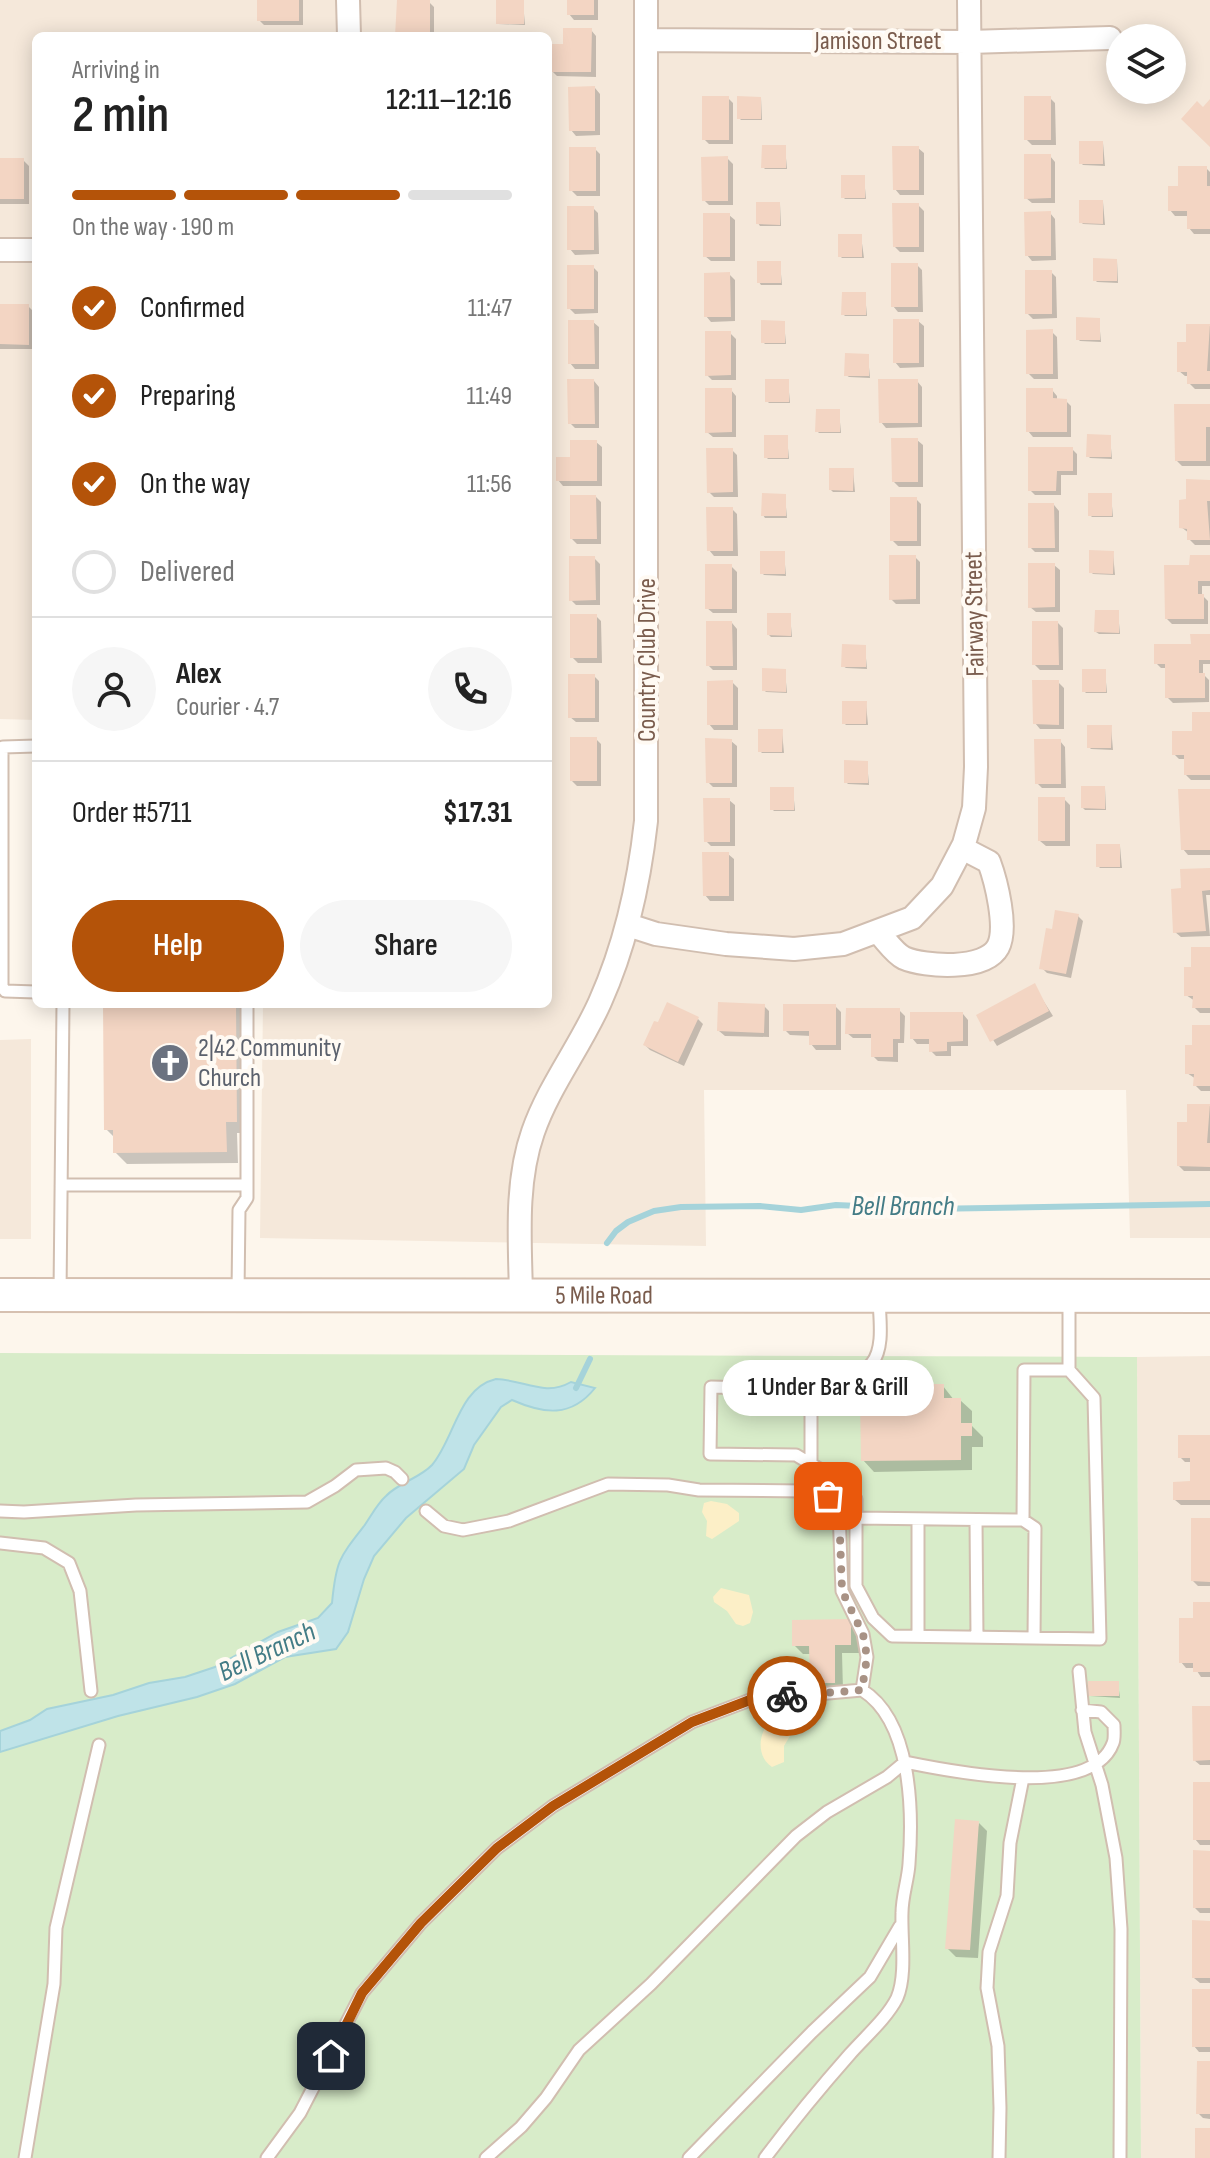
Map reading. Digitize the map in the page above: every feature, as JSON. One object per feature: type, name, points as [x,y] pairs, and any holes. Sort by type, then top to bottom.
[{"type":"main road","name":"5 Mile Road","points":[[0,1295],[1210,1296]]},
{"type":"street","points":[[348,0],[349,32]]},
{"type":"street","name":"Country Club Drive","points":[[521,1295],[522,1185],[533,1132],[599,1004],[628,925],[642,861],[648,780],[646,0]]},
{"type":"street","name":"Fairway Street","points":[[628,925],[656,934],[726,944],[794,949],[843,944],[912,918],[942,886],[962,848],[974,808],[976,767],[969,0]]},
{"type":"street","name":"Jamison Street","points":[[646,40],[969,42],[1106,38]]},
{"type":"street","points":[[0,250],[32,250]]},
{"type":"street","points":[[878,932],[901,956],[926,965],[953,966],[991,954],[998,947],[1001,930],[998,887],[989,862],[962,848]]},
{"type":"lane","points":[[32,746],[3,747],[2,986],[5,991],[32,992]]},
{"type":"lane","points":[[60,1295],[63,1008]]},
{"type":"lane","points":[[238,1295],[239,1210],[247,1198],[247,1008]]},
{"type":"lane","points":[[61,1185],[247,1185]]},
{"type":"lane","points":[[879,1296],[879,1346],[872,1364],[850,1380],[822,1388],[711,1387],[710,1454],[796,1455],[836,1479],[856,1499],[856,1586],[873,1618],[892,1636],[1100,1639],[1094,1398],[1069,1370],[1069,1296]]},
{"type":"lane","points":[[1023,1520],[1024,1370],[1069,1370]]},
{"type":"lane","points":[[811,1388],[811,1464]]},
{"type":"lane","points":[[0,1511],[307,1502],[356,1470],[386,1468],[402,1479]]},
{"type":"lane","points":[[426,1511],[444,1526],[463,1530],[509,1521],[608,1484],[668,1485],[699,1490],[804,1491],[828,1496],[839,1510],[842,1591],[863,1634],[867,1657],[862,1690]]},
{"type":"lane","points":[[856,1518],[1023,1520],[1035,1528],[1034,1638]]},
{"type":"lane","points":[[918,1519],[918,1636]]},
{"type":"lane","points":[[976,1520],[977,1637]]},
{"type":"lane","points":[[0,1543],[44,1548],[69,1563],[80,1591],[91,1691]]},
{"type":"lane","points":[[1079,1671],[1085,1732],[1102,1785],[1116,1858],[1121,1929],[1120,2158]]},
{"type":"lane","points":[[267,2158],[300,2113],[362,1993],[421,1923],[497,1848],[553,1806],[692,1722],[750,1700],[862,1690],[877,1699],[889,1719],[905,1762],[911,1804],[909,1866],[902,1921],[903,1959],[897,1996],[765,2158]]},
{"type":"lane","points":[[905,1762],[945,1770],[1023,1778],[1050,1779],[1087,1769],[1114,1743],[1114,1725],[1101,1712],[1082,1710]]},
{"type":"lane","points":[[25,2158],[54,1984],[56,1928],[99,1745]]},
{"type":"lane","points":[[486,2158],[521,2127],[546,2098],[579,2050],[651,1984],[796,1836],[827,1812],[887,1777],[905,1762]]},
{"type":"lane","points":[[999,2158],[998,2046],[987,1988],[989,1952],[1007,1896],[1010,1843],[1023,1778]]},
{"type":"lane","points":[[689,2158],[870,1977],[902,1921]]},
{"type":"shaded area","points":[[0,0],[1210,0],[1210,1238],[1130,1238],[1126,1090],[704,1090],[706,1246],[260,1238],[263,1008],[552,1008],[552,32],[32,32],[32,720],[0,719]]},
{"type":"shaded area","points":[[31,1039],[31,1239],[0,1239],[0,1040]]},
{"type":"shaded area","points":[[1210,1356],[1210,2158],[1141,2158],[1137,1357]]},
{"type":"green space","points":[[0,1353],[1137,1357],[1141,2158],[0,2158]]},
{"type":"sand","points":[[704,1503],[727,1504],[739,1513],[739,1521],[712,1539],[706,1536],[707,1521],[702,1512]]},
{"type":"sand","points":[[721,1588],[749,1595],[753,1612],[750,1623],[743,1626],[736,1624],[727,1611],[714,1602],[713,1597]]},
{"type":"sand","points":[[779,1718],[792,1721],[794,1729],[784,1746],[784,1762],[772,1767],[763,1755],[761,1740],[767,1726]]},
{"type":"water","points":[[496,1379],[543,1388],[571,1382],[595,1388],[586,1398],[567,1409],[546,1410],[512,1400],[501,1407],[474,1445],[464,1469],[406,1518],[374,1556],[348,1632],[336,1649],[285,1657],[235,1684],[197,1697],[118,1716],[0,1752],[0,1731],[30,1720],[47,1709],[185,1677],[215,1667],[278,1632],[318,1618],[332,1603],[337,1569],[344,1553],[377,1506],[391,1491],[432,1465],[473,1392]]},
{"type":"building","points":[[257,0],[299,0],[299,21],[257,21]]},
{"type":"building","points":[[397,0],[430,0],[430,32],[395,32]]},
{"type":"building","points":[[496,0],[524,0],[524,24],[496,24]]},
{"type":"building","points":[[567,0],[594,0],[594,15],[567,15]]},
{"type":"building","points":[[563,28],[592,28],[591,72],[552,72],[552,44],[563,44]]},
{"type":"building","points":[[595,86],[595,131],[569,131],[568,87]]},
{"type":"building","points":[[702,96],[729,96],[729,140],[702,140]]},
{"type":"building","points":[[737,96],[761,97],[761,119],[737,119]]},
{"type":"building","points":[[1024,96],[1051,96],[1051,140],[1024,140]]},
{"type":"building","points":[[1210,99],[1210,147],[1181,119],[1197,101],[1203,107]]},
{"type":"building","points":[[1079,141],[1103,141],[1103,164],[1079,164]]},
{"type":"building","points":[[762,145],[786,145],[786,168],[761,168]]},
{"type":"building","points":[[892,146],[919,146],[919,190],[893,190]]},
{"type":"building","points":[[569,147],[596,147],[596,191],[569,191]]},
{"type":"building","points":[[1024,154],[1051,154],[1051,198],[1024,199]]},
{"type":"building","points":[[728,156],[728,201],[702,201],[701,157]]},
{"type":"building","points":[[0,158],[24,158],[24,199],[0,199]]},
{"type":"building","points":[[1178,166],[1207,166],[1210,229],[1187,229],[1187,211],[1168,211],[1168,186],[1178,186]]},
{"type":"building","points":[[841,175],[865,175],[865,198],[841,198]]},
{"type":"building","points":[[1079,200],[1103,200],[1103,224],[1079,223]]},
{"type":"building","points":[[756,202],[780,202],[780,225],[756,224]]},
{"type":"building","points":[[892,203],[919,203],[919,247],[893,247]]},
{"type":"building","points":[[567,206],[594,206],[594,250],[567,250]]},
{"type":"building","points":[[1051,211],[1051,256],[1025,256],[1024,212]]},
{"type":"building","points":[[703,213],[730,213],[730,257],[703,257]]},
{"type":"building","points":[[838,234],[862,234],[862,257],[838,257]]},
{"type":"building","points":[[1093,258],[1117,259],[1117,281],[1093,281]]},
{"type":"building","points":[[757,261],[781,261],[781,283],[757,283]]},
{"type":"building","points":[[891,263],[918,263],[918,307],[891,307]]},
{"type":"building","points":[[567,265],[594,265],[594,309],[567,309]]},
{"type":"building","points":[[1025,270],[1052,270],[1052,314],[1025,314]]},
{"type":"building","points":[[730,272],[731,317],[704,317],[704,273]]},
{"type":"building","points":[[842,292],[866,292],[866,315],[841,315]]},
{"type":"building","points":[[0,304],[29,304],[29,345],[0,344]]},
{"type":"building","points":[[1076,317],[1100,318],[1100,340],[1076,340]]},
{"type":"building","points":[[893,319],[919,319],[919,363],[893,363]]},
{"type":"building","points":[[568,320],[594,320],[595,364],[568,364]]},
{"type":"building","points":[[761,320],[785,321],[785,343],[761,343]]},
{"type":"building","points":[[1186,324],[1210,324],[1207,371],[1210,371],[1210,384],[1187,384],[1187,372],[1177,372],[1177,342],[1186,342]]},
{"type":"building","points":[[1053,329],[1053,374],[1026,374],[1026,330]]},
{"type":"building","points":[[705,331],[731,331],[731,375],[705,376]]},
{"type":"building","points":[[845,353],[869,354],[869,376],[844,376]]},
{"type":"building","points":[[567,379],[594,379],[595,424],[568,424]]},
{"type":"building","points":[[765,379],[789,379],[789,402],[765,402]]},
{"type":"building","points":[[878,379],[918,379],[918,423],[879,423]]},
{"type":"building","points":[[705,388],[732,388],[732,432],[705,433]]},
{"type":"building","points":[[1026,388],[1053,388],[1053,398],[1067,399],[1067,432],[1026,432]]},
{"type":"building","points":[[1174,404],[1210,404],[1206,461],[1175,461]]},
{"type":"building","points":[[816,409],[840,409],[840,432],[815,432]]},
{"type":"building","points":[[1087,434],[1111,435],[1111,457],[1086,457]]},
{"type":"building","points":[[764,435],[788,435],[788,458],[764,458]]},
{"type":"building","points":[[891,438],[918,438],[918,482],[892,482]]},
{"type":"building","points":[[570,440],[597,440],[597,481],[556,481],[556,457],[570,457]]},
{"type":"building","points":[[1028,447],[1073,447],[1073,471],[1057,471],[1056,491],[1028,491]]},
{"type":"building","points":[[706,448],[733,448],[733,492],[707,493]]},
{"type":"building","points":[[829,468],[854,468],[853,491],[829,490]]},
{"type":"building","points":[[1186,479],[1210,480],[1210,501],[1207,501],[1210,540],[1187,540],[1187,529],[1179,528],[1179,500],[1186,499]]},
{"type":"building","points":[[762,493],[786,494],[786,516],[761,516]]},
{"type":"building","points":[[1088,493],[1112,493],[1112,516],[1088,516]]},
{"type":"building","points":[[570,495],[596,495],[597,539],[570,539]]},
{"type":"building","points":[[890,497],[917,497],[917,541],[890,541]]},
{"type":"building","points":[[1028,503],[1054,503],[1055,548],[1028,548]]},
{"type":"building","points":[[706,507],[733,507],[733,551],[707,551]]},
{"type":"building","points":[[1089,550],[1114,551],[1113,574],[1089,573]]},
{"type":"building","points":[[760,551],[785,551],[785,574],[760,574]]},
{"type":"building","points":[[889,555],[916,555],[916,599],[889,600]]},
{"type":"building","points":[[1190,555],[1210,555],[1210,581],[1198,581],[1198,594],[1204,594],[1204,619],[1165,619],[1164,565],[1189,565]]},
{"type":"building","points":[[569,556],[595,556],[596,600],[569,601]]},
{"type":"building","points":[[1028,563],[1055,563],[1055,607],[1028,608]]},
{"type":"building","points":[[705,564],[732,564],[732,609],[705,609]]},
{"type":"building","points":[[1095,610],[1119,610],[1119,633],[1094,632]]},
{"type":"building","points":[[767,613],[791,613],[791,636],[767,635]]},
{"type":"building","points":[[570,614],[597,614],[597,658],[570,658]]},
{"type":"building","points":[[706,621],[732,621],[733,666],[706,666]]},
{"type":"building","points":[[1032,621],[1058,621],[1059,665],[1032,665]]},
{"type":"building","points":[[1190,634],[1210,634],[1210,660],[1199,660],[1199,673],[1205,673],[1205,698],[1165,698],[1165,664],[1154,664],[1154,644],[1191,644]]},
{"type":"building","points":[[842,644],[866,645],[866,667],[841,667]]},
{"type":"building","points":[[762,668],[786,669],[786,692],[762,691]]},
{"type":"building","points":[[1082,669],[1106,669],[1106,692],[1082,692]]},
{"type":"building","points":[[568,674],[595,674],[595,718],[568,718]]},
{"type":"building","points":[[733,680],[733,725],[707,725],[707,681]]},
{"type":"building","points":[[1032,680],[1059,680],[1059,725],[1033,724]]},
{"type":"building","points":[[842,701],[867,701],[866,724],[842,724]]},
{"type":"building","points":[[1192,712],[1210,712],[1210,775],[1184,775],[1184,755],[1172,755],[1172,731],[1192,731]]},
{"type":"building","points":[[1087,725],[1112,725],[1111,748],[1087,748]]},
{"type":"building","points":[[758,729],[783,729],[782,752],[758,752]]},
{"type":"building","points":[[570,737],[597,737],[597,781],[570,781]]},
{"type":"building","points":[[705,738],[732,739],[732,783],[706,783]]},
{"type":"building","points":[[1034,739],[1061,739],[1061,784],[1035,784]]},
{"type":"building","points":[[844,760],[868,761],[868,783],[844,783]]},
{"type":"building","points":[[1081,786],[1105,786],[1105,809],[1081,808]]},
{"type":"building","points":[[770,787],[794,787],[794,810],[770,810]]},
{"type":"building","points":[[1178,789],[1210,789],[1210,850],[1181,850]]},
{"type":"building","points":[[1038,797],[1065,797],[1065,841],[1038,841]]},
{"type":"building","points":[[703,798],[730,798],[730,842],[704,842]]},
{"type":"building","points":[[1096,844],[1120,844],[1120,867],[1096,867]]},
{"type":"building","points":[[702,852],[729,852],[729,896],[703,896]]},
{"type":"building","points":[[1210,868],[1210,890],[1202,891],[1206,931],[1173,933],[1171,889],[1181,888],[1180,869]]},
{"type":"building","points":[[1055,910],[1079,914],[1066,974],[1039,969],[1046,928],[1052,929]]},
{"type":"building","points":[[1191,947],[1210,947],[1210,1008],[1192,1008],[1193,996],[1184,996],[1184,967],[1191,967]]},
{"type":"building","points":[[1035,983],[1049,1011],[990,1042],[976,1015]]},
{"type":"building","points":[[667,1002],[699,1017],[678,1062],[643,1045]]},
{"type":"building","points":[[718,1002],[765,1004],[764,1033],[717,1031]]},
{"type":"building","points":[[783,1004],[836,1004],[836,1045],[809,1045],[809,1031],[783,1031]]},
{"type":"building","name":"2|42 Community Church","points":[[103,1008],[236,1008],[237,1122],[226,1122],[227,1152],[113,1153],[113,1130],[104,1130]]},
{"type":"building","points":[[846,1008],[900,1008],[900,1039],[893,1039],[893,1057],[871,1057],[871,1034],[845,1034]]},
{"type":"building","points":[[910,1012],[963,1012],[963,1041],[947,1042],[947,1051],[929,1052],[929,1039],[910,1039]]},
{"type":"building","points":[[1192,1025],[1210,1025],[1210,1086],[1193,1086],[1194,1074],[1185,1074],[1185,1045],[1192,1045]]},
{"type":"building","points":[[1187,1104],[1210,1104],[1207,1143],[1210,1143],[1210,1167],[1177,1166],[1177,1122],[1187,1122]]},
{"type":"building","points":[[922,1384],[944,1384],[944,1398],[961,1398],[961,1423],[972,1423],[972,1436],[961,1436],[961,1460],[861,1461],[860,1399],[922,1398]]},
{"type":"building","points":[[1178,1435],[1210,1435],[1210,1500],[1173,1500],[1173,1482],[1190,1481],[1190,1458],[1178,1458]]},
{"type":"building","points":[[1191,1518],[1210,1518],[1210,1582],[1191,1581]]},
{"type":"building","points":[[1193,1602],[1210,1602],[1210,1672],[1193,1672],[1193,1663],[1179,1663],[1179,1618],[1193,1618]]},
{"type":"building","points":[[851,1619],[851,1645],[835,1645],[835,1683],[810,1683],[809,1646],[792,1646],[792,1620]]},
{"type":"building","points":[[1088,1681],[1119,1681],[1119,1696],[1088,1696]]},
{"type":"building","points":[[1192,1706],[1210,1706],[1210,1760],[1193,1761]]},
{"type":"building","points":[[1193,1782],[1210,1782],[1210,1840],[1193,1840]]},
{"type":"building","points":[[955,1819],[979,1821],[970,1950],[945,1949]]},
{"type":"building","points":[[1193,1850],[1210,1851],[1210,1908],[1193,1908]]},
{"type":"building","points":[[1192,1920],[1210,1921],[1210,1978],[1192,1978]]},
{"type":"building","points":[[1192,1989],[1210,1989],[1210,2047],[1192,2047]]},
{"type":"building","points":[[1197,2061],[1210,2061],[1210,2114],[1196,2114]]},
{"type":"building","points":[[1195,2128],[1210,2128],[1210,2158],[1195,2158]]},
{"type":"waterway","name":"Bell Branch","points":[[607,1243],[628,1222],[654,1211],[681,1207],[760,1206],[801,1210],[836,1205],[927,1209],[1210,1204]]},
{"type":"waterway","name":"Bell Branch","points":[[576,1388],[590,1359]]},
{"type":"way so far","points":[[787,1696],[862,1690],[867,1657],[863,1634],[842,1591],[839,1510],[828,1496]]},
{"type":"place","name":"2|42 Community Church","points":[[170,1063]]},
{"type":"place","name":"1 Under Bar & Grill","points":[[828,1496]]},
{"type":"route","points":[[331,2056],[362,1993],[421,1923],[497,1848],[553,1806],[692,1722],[750,1700],[787,1696]]}]
